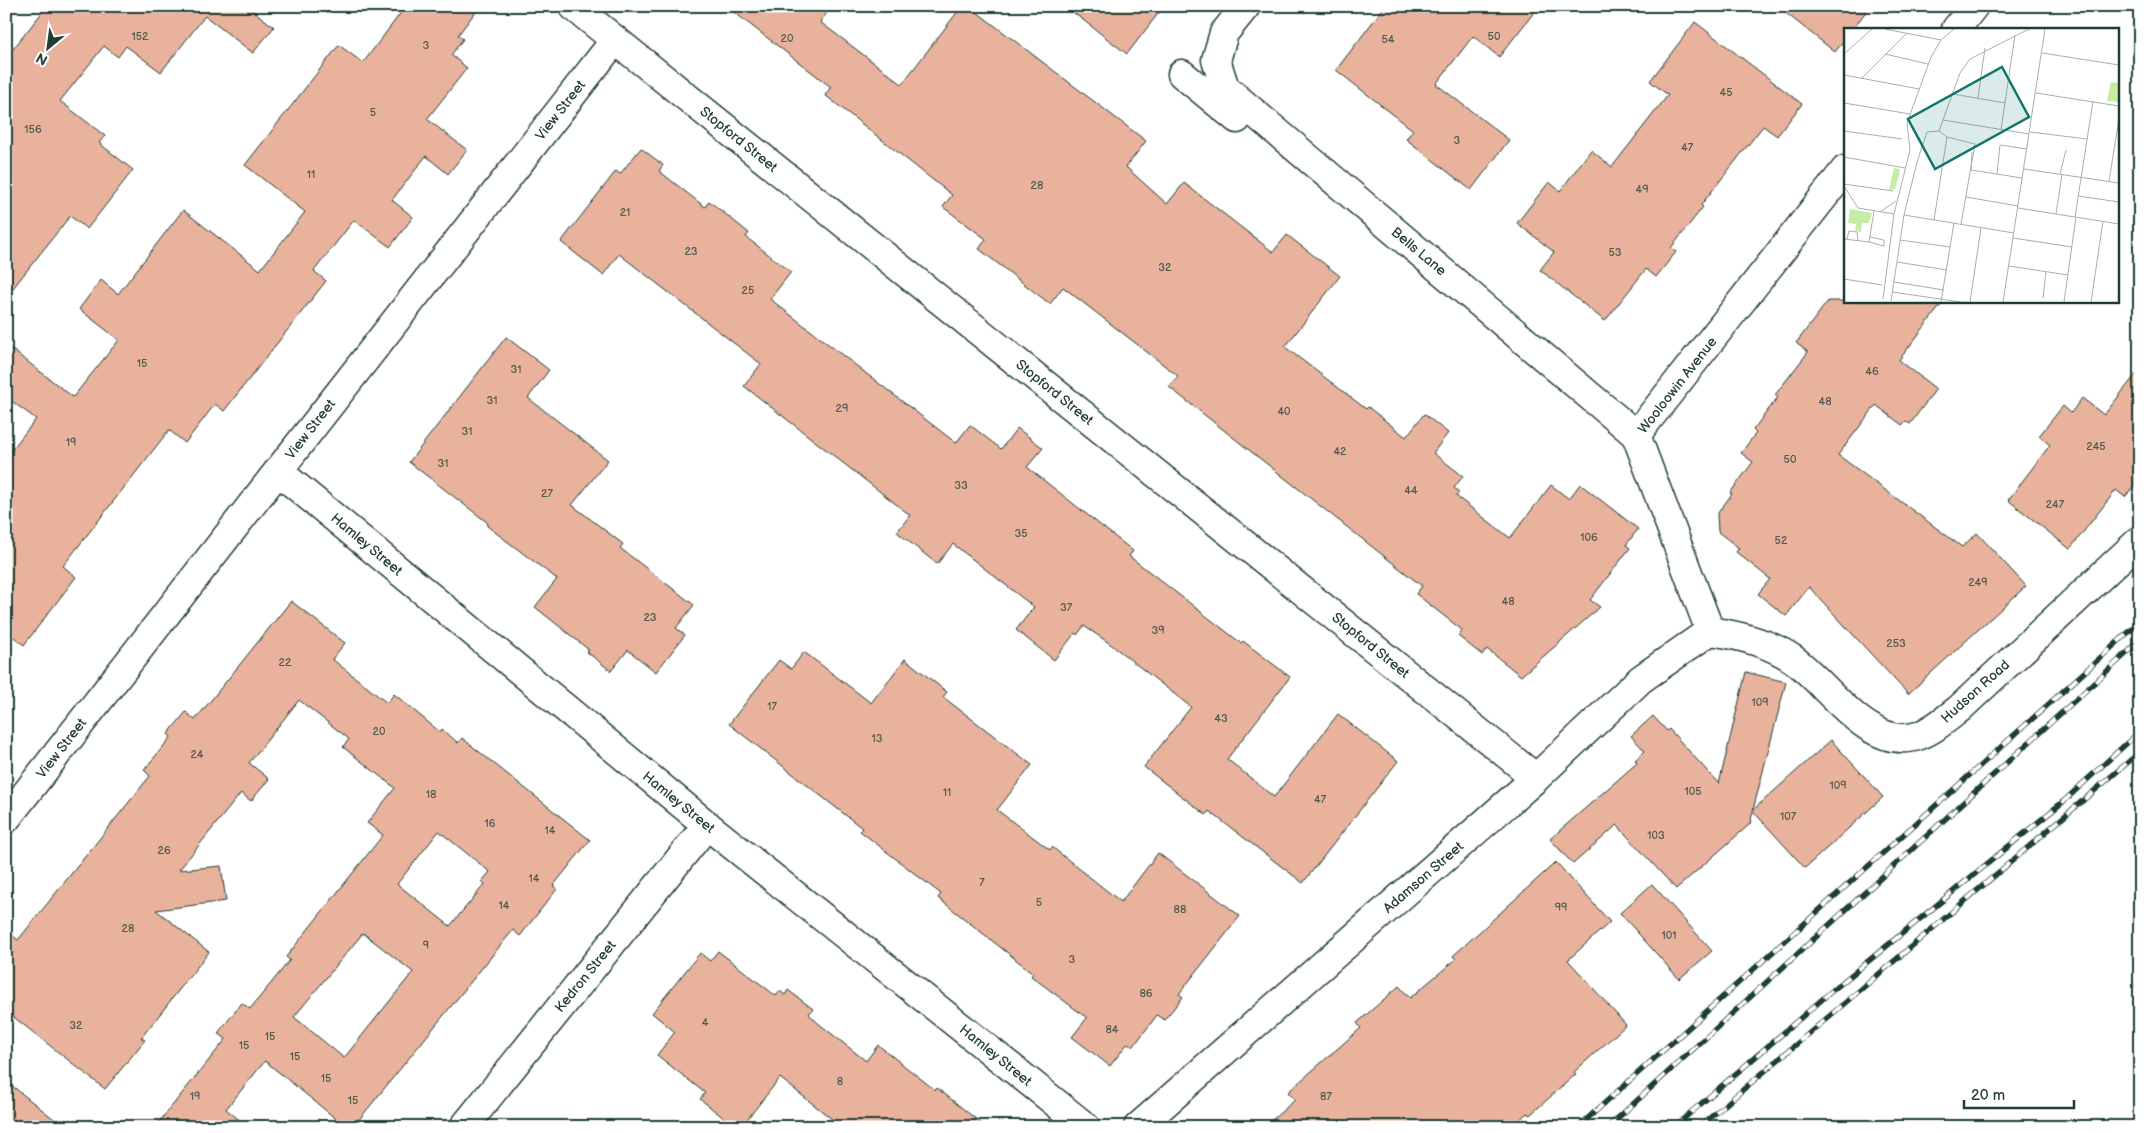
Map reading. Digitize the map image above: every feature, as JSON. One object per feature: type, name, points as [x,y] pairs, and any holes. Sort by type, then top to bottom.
[{"type":"street","name":"Stopford Street","points":[[573,6],[1536,778]]},
{"type":"street","name":"Bells Lane","points":[[1246,6],[1224,33],[1216,60],[1225,88],[1636,435]]},
{"type":"street","points":[[1957,28],[1974,6]]},
{"type":"street","name":"View Street","points":[[6,818],[615,40]]},
{"type":"street","points":[[1182,74],[1300,171],[1334,179]]},
{"type":"street","name":"Wooloowin Avenue","points":[[1710,631],[1636,435],[1844,171]]},
{"type":"street","name":"Hamley Street","points":[[278,471],[707,824],[1086,1127]]},
{"type":"street","name":"Hudson Road","points":[[1710,631],[1732,634],[1764,644],[1792,659],[1868,728],[1890,737],[1914,737],[1936,726],[1959,709],[2140,540]]},
{"type":"street","name":"Adamson Street","points":[[1138,1127],[1536,778],[1641,679],[1710,631]]},
{"type":"street","name":"Kedron Street","points":[[464,1127],[707,824]]},
{"type":"building","points":[[47,6],[247,6],[274,27],[253,53],[205,16],[161,72],[126,46],[118,57],[104,46],[60,101],[105,136],[99,143],[133,170],[87,229],[70,216],[6,297],[6,58]]},
{"type":"building","points":[[406,6],[480,6],[458,35],[463,39],[451,55],[467,68],[427,119],[467,150],[448,174],[426,156],[392,200],[413,217],[390,247],[354,220],[314,271],[326,281],[224,411],[215,404],[185,443],[169,430],[63,566],[76,577],[24,645],[6,631],[6,457],[36,419],[6,397],[6,345],[73,397],[119,340],[79,309],[101,280],[118,294],[183,210],[260,270],[305,212],[245,165],[339,45],[363,63]]},
{"type":"building","points":[[726,6],[832,6],[820,22],[902,84],[962,6],[969,6],[1146,141],[1126,167],[1167,204],[1184,183],[1273,252],[1287,235],[1340,276],[1285,347],[1406,437],[1424,414],[1448,433],[1433,453],[1463,476],[1454,488],[1459,492],[1456,496],[1510,538],[1551,485],[1569,499],[1580,484],[1638,529],[1626,545],[1630,548],[1590,600],[1600,607],[1521,676],[1487,649],[1482,655],[1458,636],[1462,630],[1416,594],[1422,586],[1169,387],[1178,376],[1063,287],[1050,304],[979,249],[986,239],[943,207],[952,195],[825,95],[831,87]]},
{"type":"building","points":[[1065,6],[1164,6],[1127,54]]},
{"type":"building","points":[[1385,6],[1539,6],[1499,57],[1473,36],[1436,84],[1509,140],[1471,190],[1406,139],[1413,130],[1336,70]]},
{"type":"building","points":[[1777,6],[1870,6],[1854,28],[1844,28],[1844,40],[1835,52]]},
{"type":"building","points":[[1695,22],[1802,104],[1777,136],[1763,126],[1701,205],[1703,207],[1671,248],[1676,252],[1656,277],[1646,269],[1605,321],[1540,270],[1554,252],[1517,223],[1549,182],[1560,191],[1591,150],[1612,167],[1668,95],[1650,81]]},
{"type":"building","points":[[641,148],[663,165],[659,171],[705,207],[709,201],[749,233],[746,237],[791,272],[770,299],[956,443],[970,425],[1001,449],[1017,428],[1043,448],[1027,467],[1133,551],[1129,556],[1241,643],[1243,641],[1290,677],[1227,759],[1274,797],[1338,714],[1398,761],[1303,883],[1209,811],[1206,815],[1144,767],[1191,707],[1109,643],[1084,626],[1077,635],[1075,633],[1054,660],[1016,630],[1034,607],[953,544],[937,564],[897,532],[910,515],[744,386],[761,364],[619,254],[603,275],[561,242],[616,171],[620,174]]},
{"type":"building","points":[[1828,301],[1943,302],[1899,360],[1936,389],[1910,424],[1906,421],[1902,425],[1876,405],[1838,455],[1962,547],[1977,533],[2026,586],[1908,694],[1809,587],[1786,616],[1758,594],[1770,579],[1736,552],[1739,548],[1718,532],[1717,514],[1753,462],[1741,453],[1756,433],[1753,430],[1778,397],[1775,395],[1808,352],[1796,343]]},
{"type":"building","points":[[506,337],[549,370],[528,398],[608,460],[572,505],[623,544],[620,548],[694,605],[676,628],[685,635],[656,672],[628,650],[611,671],[587,652],[589,650],[535,607],[557,579],[487,526],[488,523],[409,462]]},
{"type":"building","points":[[2140,369],[2140,478],[2125,497],[2116,490],[2070,549],[2008,500],[2050,445],[2039,436],[2063,406],[2071,413],[2082,398],[2104,415]]},
{"type":"building","points":[[291,601],[345,643],[332,659],[387,703],[394,694],[440,732],[442,729],[458,743],[462,738],[590,840],[553,886],[557,889],[520,936],[513,930],[353,1127],[346,1127],[265,1061],[226,1109],[248,1127],[155,1127],[226,1039],[218,1033],[242,1003],[250,1009],[290,960],[286,957],[383,835],[367,823],[395,788],[343,747],[349,739],[299,700],[249,763],[269,779],[251,801],[241,793],[179,870],[221,866],[226,901],[156,910],[209,952],[141,1038],[145,1040],[105,1089],[6,1011],[6,930],[18,940],[150,776],[144,770],[171,737],[168,734],[186,712],[195,720]],"holes":[[[439,831],[490,872],[482,881],[485,884],[450,926],[397,884]],[[363,933],[413,972],[344,1058],[294,1017]]]},
{"type":"building","points":[[804,652],[871,703],[905,659],[947,692],[943,697],[1032,765],[997,810],[1050,850],[1052,847],[1121,902],[1158,853],[1240,916],[1179,994],[1183,997],[1164,1020],[1157,1015],[1133,1047],[1128,1043],[1110,1066],[1072,1037],[1087,1018],[1031,976],[1033,973],[938,898],[941,894],[860,831],[862,828],[729,724],[779,660],[791,669]]},
{"type":"building","points":[[1746,672],[1786,682],[1753,810],[1831,740],[1883,797],[1805,868],[1753,811],[1750,824],[1676,889],[1617,825],[1573,864],[1550,839],[1637,763],[1635,760],[1645,751],[1631,736],[1653,716],[1667,731],[1669,729],[1719,784]]},
{"type":"building","points":[[1556,862],[1610,922],[1568,960],[1626,1025],[1574,1072],[1576,1074],[1530,1115],[1527,1113],[1512,1127],[1264,1127],[1295,1100],[1288,1092],[1361,1028],[1357,1023],[1399,986],[1410,998],[1456,959],[1453,956]]},
{"type":"building","points":[[1652,884],[1712,951],[1679,979],[1620,913]]},
{"type":"building","points":[[718,951],[776,996],[780,991],[785,995],[788,990],[813,1009],[809,1014],[818,1023],[866,1061],[878,1045],[986,1127],[842,1127],[780,1078],[741,1127],[735,1127],[700,1099],[705,1093],[657,1055],[675,1032],[652,1013],[700,953],[710,961]]},
{"type":"building","points":[[6,1081],[64,1127],[6,1127]]},
{"type":"railway","points":[[1578,1127],[2140,622]]},
{"type":"railway","points":[[1608,1127],[2140,641]]},
{"type":"railway","points":[[1674,1127],[1833,990],[2064,801],[2140,731]]},
{"type":"railway","points":[[1699,1127],[2140,752]]}]
